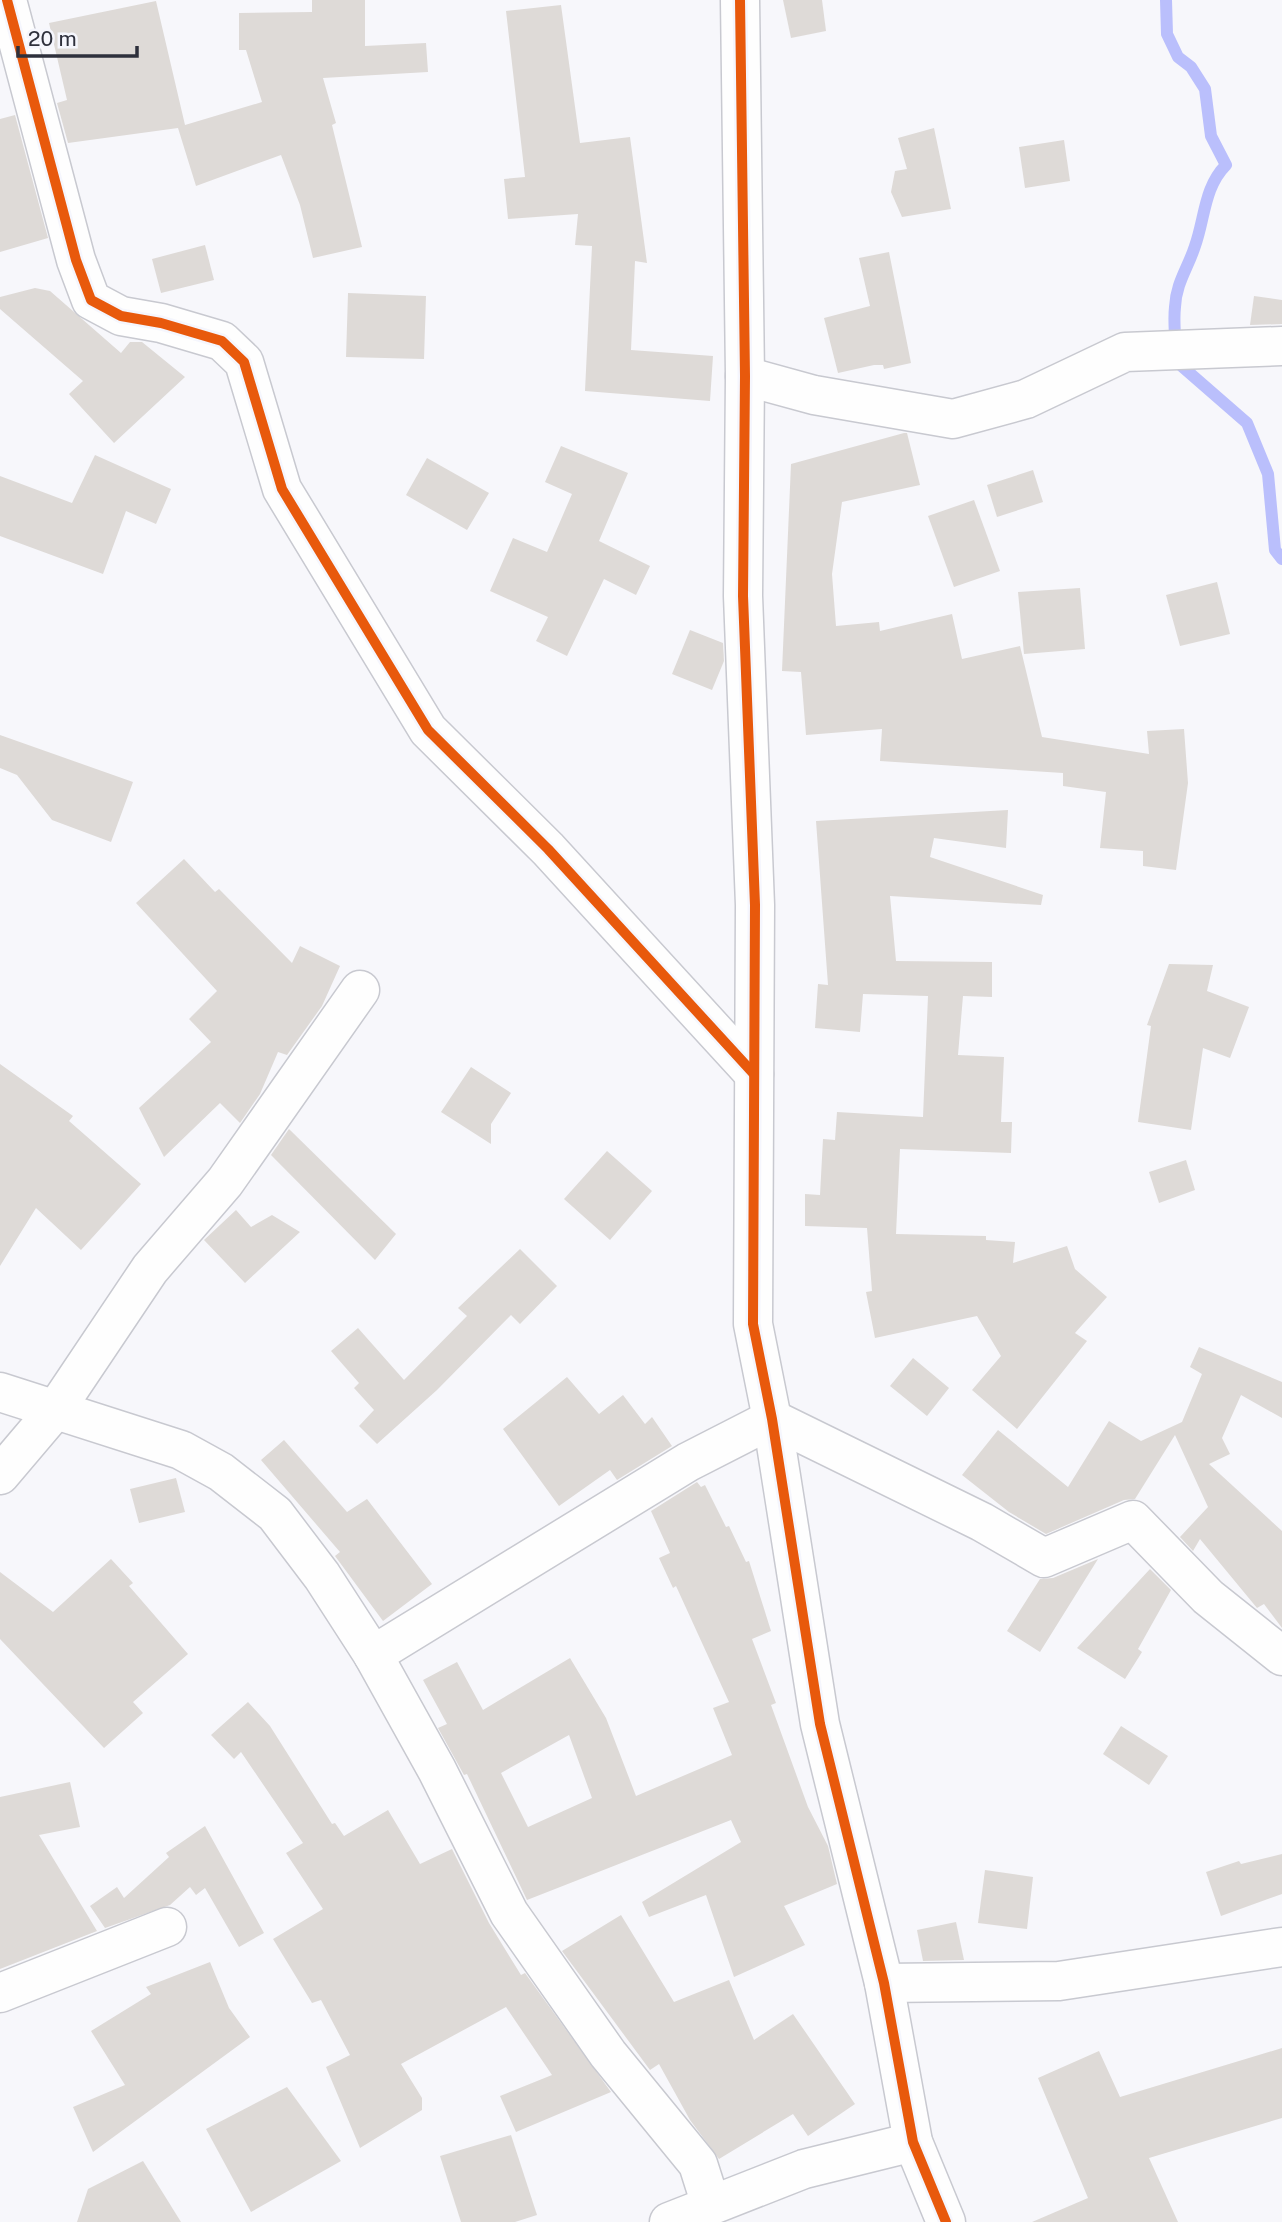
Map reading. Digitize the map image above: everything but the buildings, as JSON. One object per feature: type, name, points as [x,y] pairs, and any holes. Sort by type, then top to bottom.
[{"type":"street","points":[[7,0],[76,260],[91,299],[121,316],[161,323],[222,341],[244,362],[282,489],[428,730],[548,849],[754,1074]]},
{"type":"street","points":[[740,0],[745,376],[743,596],[755,905],[753,1324],[772,1419],[820,1724],[884,1983],[913,2142],[946,2222]]},
{"type":"street","points":[[745,376],[814,395],[953,419],[1027,399],[1125,352],[1282,346]]},
{"type":"street","points":[[0,1475],[56,1409],[150,1269],[225,1182],[360,990]]},
{"type":"street","points":[[0,1392],[181,1450],[221,1472],[275,1514],[322,1576],[373,1655],[438,1770],[509,1913],[608,2054],[698,2164],[711,2206]]},
{"type":"street","points":[[373,1655],[688,1462],[772,1419]]},
{"type":"street","points":[[772,1419],[982,1522],[1044,1558],[1133,1520],[1208,1597],[1282,1656]]},
{"type":"street","points":[[0,1993],[167,1927]]},
{"type":"street","points":[[884,1983],[1059,1981],[1282,1947]]},
{"type":"street","points":[[669,2222],[804,2169],[913,2142]]},
{"type":"waterway","points":[[1166,0],[1167,34],[1178,57],[1191,67],[1205,89],[1211,136],[1226,165],[1209,193],[1195,246],[1176,298],[1174,321],[1177,362],[1247,423],[1268,474],[1275,550],[1282,559]]},
{"type":"cycle path","points":[[7,0],[76,260],[91,300],[121,316],[161,323],[222,341],[244,362],[282,489],[428,730],[548,849],[754,1074]]},
{"type":"cycle path","points":[[740,0],[745,376],[743,596],[755,905],[753,1324],[772,1419],[820,1724],[884,1983],[913,2142],[946,2222]]}]
